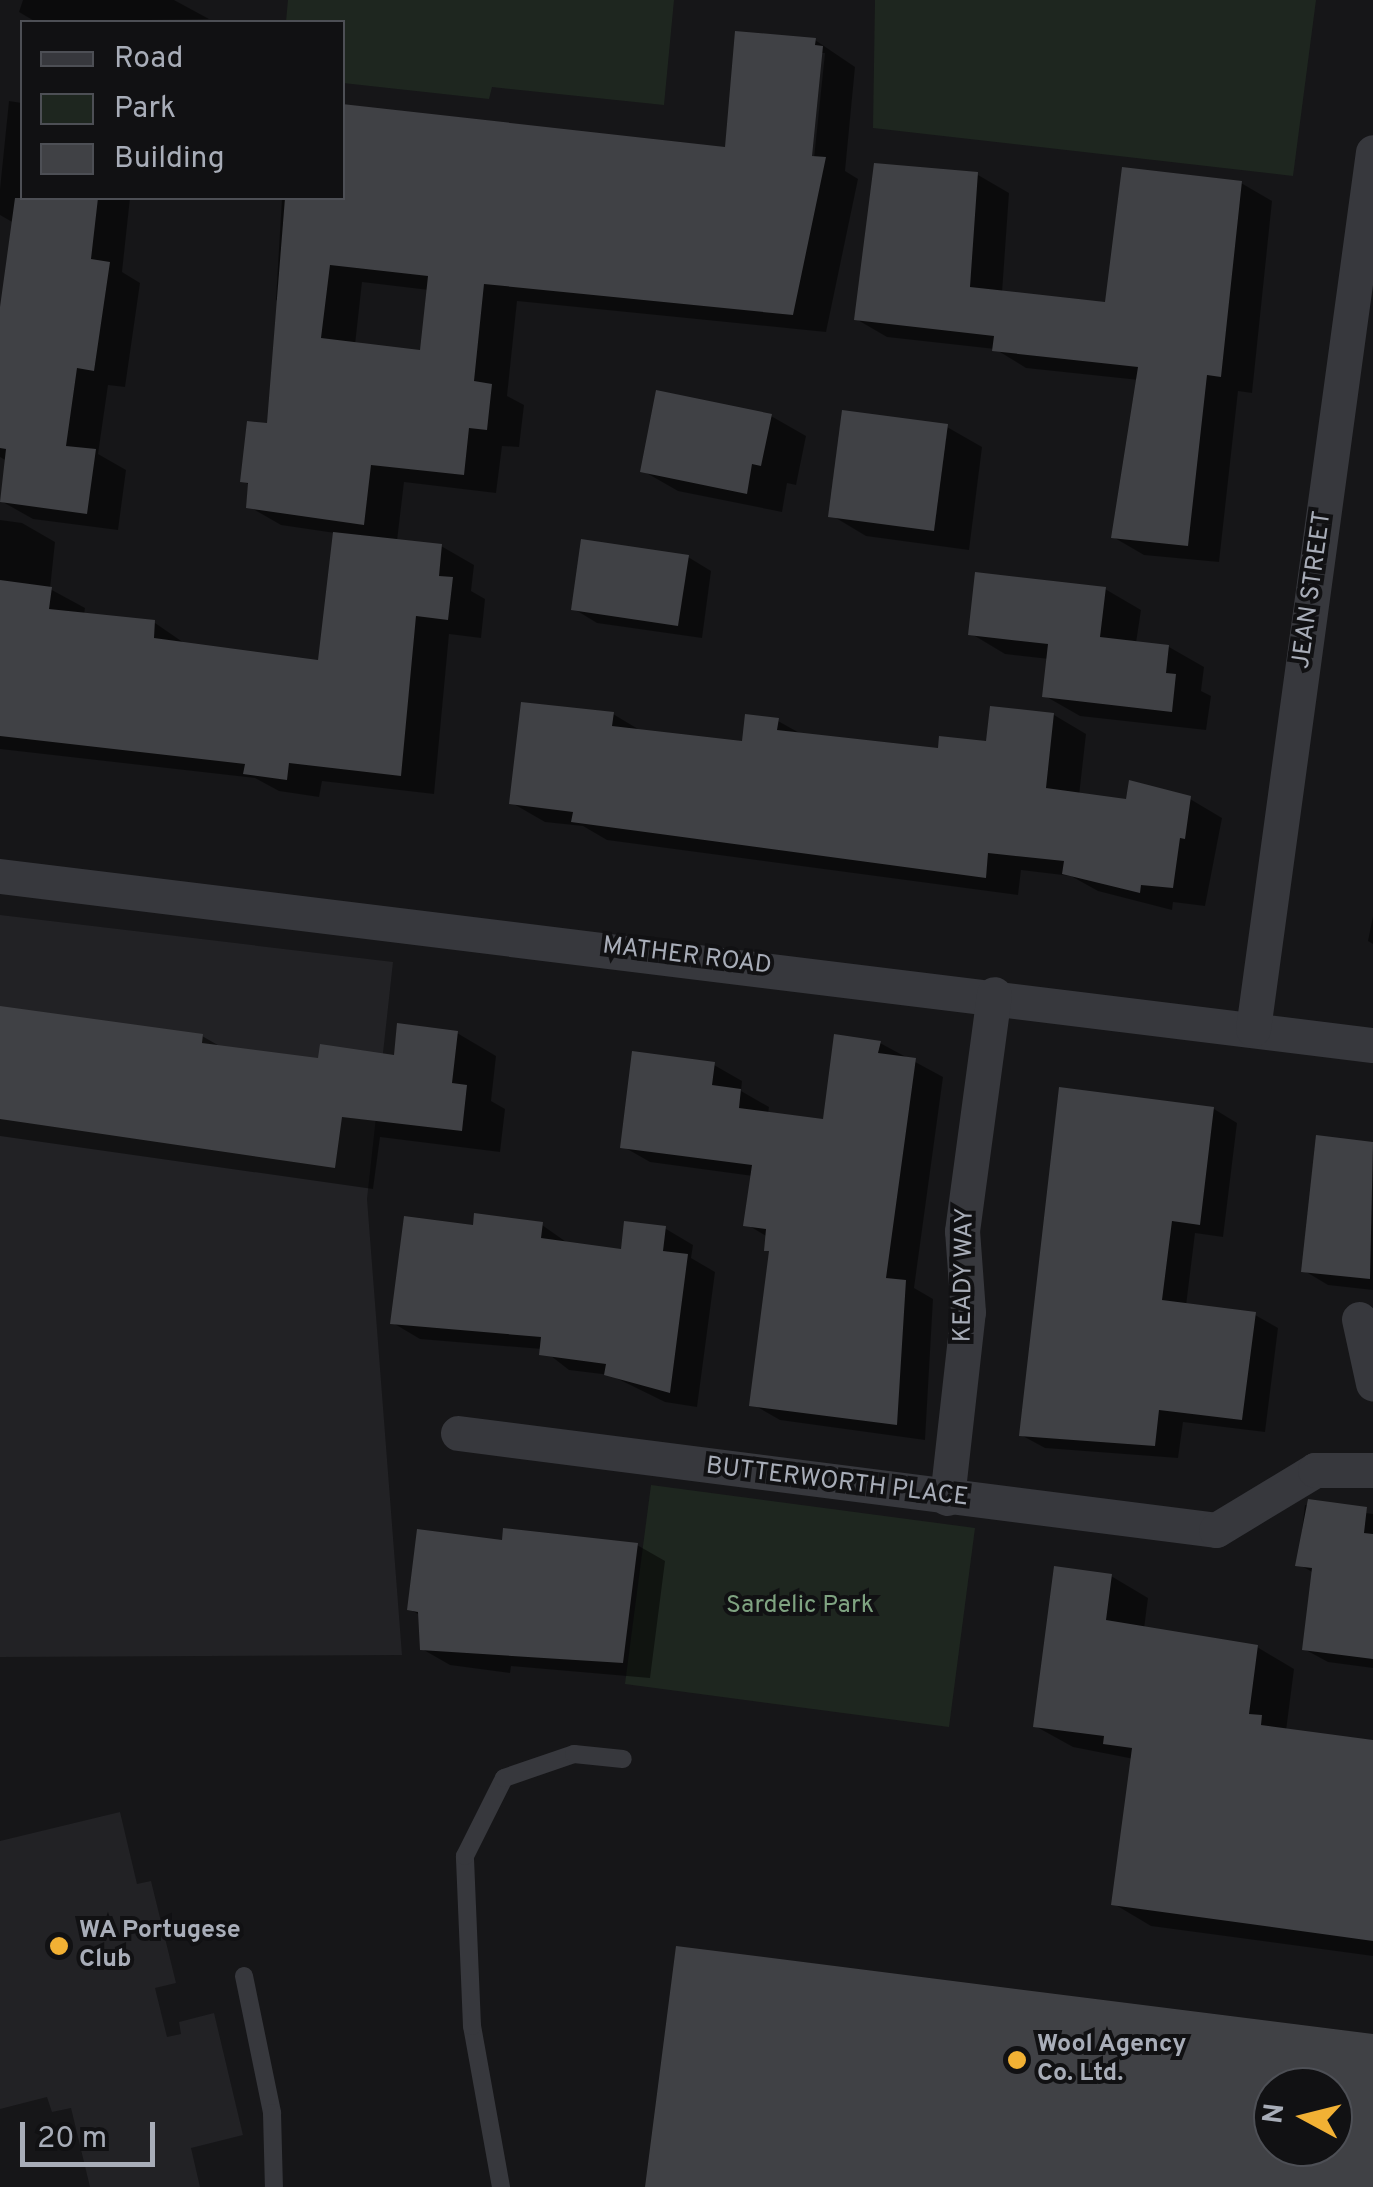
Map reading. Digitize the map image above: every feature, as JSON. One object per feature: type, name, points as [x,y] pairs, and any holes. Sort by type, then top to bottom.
[{"type":"street","name":"JEAN STREET","points":[[1254,1029],[1373,152]]},
{"type":"street","name":"MATHER ROAD","points":[[0,876],[994,994],[1373,1046]]},
{"type":"street","name":"KEADY WAY","points":[[947,1498],[968,1312],[962,1231],[994,994]]},
{"type":"street","points":[[1359,1319],[1373,1383]]},
{"type":"street","name":"BUTTERWORTH PLACE","points":[[458,1434],[1216,1530],[1315,1470],[1373,1470]]},
{"type":"lane","points":[[501,2187],[472,2026],[465,1856],[504,1778],[574,1754],[623,1759]]},
{"type":"lane","points":[[244,1976],[272,2113],[274,2187]]},
{"type":"shaded area","points":[[0,915],[393,962],[367,1199],[402,1655],[0,1657]]},
{"type":"shaded area","name":"WA Portugese Club","points":[[120,1812],[137,1884],[151,1881],[176,1983],[155,1988],[167,2037],[181,2034],[179,2022],[214,2013],[243,2135],[191,2148],[200,2187],[90,2187],[71,2108],[52,2112],[47,2097],[0,2109],[0,1841]]},
{"type":"green space","points":[[288,0],[674,0],[664,105],[492,87],[489,99],[345,83],[345,20],[286,20]]},
{"type":"green space","points":[[875,0],[1316,0],[1293,176],[873,128]]},
{"type":"green space","name":"Sardelic Park","points":[[651,1485],[975,1528],[949,1727],[625,1684]]},
{"type":"building","points":[[735,31],[816,38],[815,45],[823,46],[812,156],[826,157],[793,315],[484,284],[474,381],[492,384],[487,430],[469,428],[464,475],[371,465],[364,525],[246,508],[248,483],[240,482],[247,421],[267,423],[285,200],[345,200],[345,104],[725,147]],"holes":[[[330,265],[428,276],[420,350],[321,338]]]},
{"type":"building","points":[[874,163],[978,172],[970,287],[1105,302],[1122,167],[1242,181],[1221,377],[1207,375],[1188,546],[1111,538],[1138,367],[992,351],[994,336],[854,320]]},
{"type":"building","points":[[15,198],[98,200],[91,259],[110,262],[94,371],[77,368],[66,446],[96,449],[87,514],[0,502],[6,449],[0,448],[0,307]]},
{"type":"building","points":[[656,390],[772,414],[761,466],[752,464],[747,494],[640,472]]},
{"type":"building","points":[[842,410],[948,424],[934,531],[828,517]]},
{"type":"building","points":[[333,532],[442,544],[439,576],[453,577],[448,620],[416,616],[401,776],[289,763],[287,780],[243,774],[245,764],[0,736],[0,580],[52,587],[49,609],[155,620],[154,638],[318,660]]},
{"type":"building","points":[[581,539],[689,555],[678,626],[571,610]]},
{"type":"building","points":[[975,572],[1106,587],[1100,637],[1169,645],[1166,673],[1176,674],[1172,712],[1042,697],[1048,644],[968,635]]},
{"type":"building","points":[[521,702],[614,712],[612,726],[742,741],[745,714],[779,718],[777,730],[938,748],[939,736],[986,741],[990,706],[1054,713],[1046,788],[1126,799],[1129,780],[1191,796],[1173,888],[1141,885],[1140,893],[1062,874],[1064,861],[988,853],[986,878],[571,822],[573,812],[509,804]]},
{"type":"building","points":[[0,1006],[203,1034],[202,1043],[318,1058],[320,1044],[394,1055],[397,1023],[458,1031],[452,1083],[467,1085],[462,1131],[342,1117],[335,1168],[0,1119]]},
{"type":"building","points":[[834,1034],[881,1041],[878,1053],[916,1058],[886,1278],[906,1280],[897,1425],[749,1406],[769,1251],[764,1251],[766,1229],[743,1226],[752,1165],[620,1148],[632,1051],[715,1062],[712,1085],[741,1089],[739,1108],[823,1119]]},
{"type":"building","points":[[1059,1087],[1214,1107],[1200,1225],[1172,1221],[1162,1300],[1256,1312],[1242,1420],[1159,1410],[1155,1446],[1019,1436]]},
{"type":"building","points":[[1316,1135],[1373,1142],[1370,1279],[1301,1272]]},
{"type":"building","points":[[474,1213],[543,1222],[541,1238],[621,1249],[624,1221],[666,1226],[663,1251],[688,1254],[670,1393],[604,1375],[606,1364],[539,1355],[541,1337],[390,1324],[404,1216],[473,1225]]},
{"type":"building","points":[[1308,1499],[1367,1507],[1364,1533],[1373,1534],[1373,1659],[1302,1650],[1312,1568],[1295,1566]]},
{"type":"building","points":[[503,1528],[638,1543],[623,1663],[420,1650],[418,1612],[407,1610],[417,1529],[502,1540]]},
{"type":"building","points":[[1054,1566],[1112,1574],[1106,1620],[1258,1645],[1249,1714],[1262,1715],[1261,1725],[1373,1740],[1373,1941],[1111,1905],[1132,1748],[1103,1744],[1104,1736],[1033,1727]]},
{"type":"building","name":"Wool Agency Co. Ltd.","points":[[676,1946],[1373,2034],[1373,2187],[645,2187]]},
{"type":"place","name":"WA Portugese Club","points":[[59,1946]]},
{"type":"place","name":"Wool Agency Co. Ltd.","points":[[1017,2060]]}]
